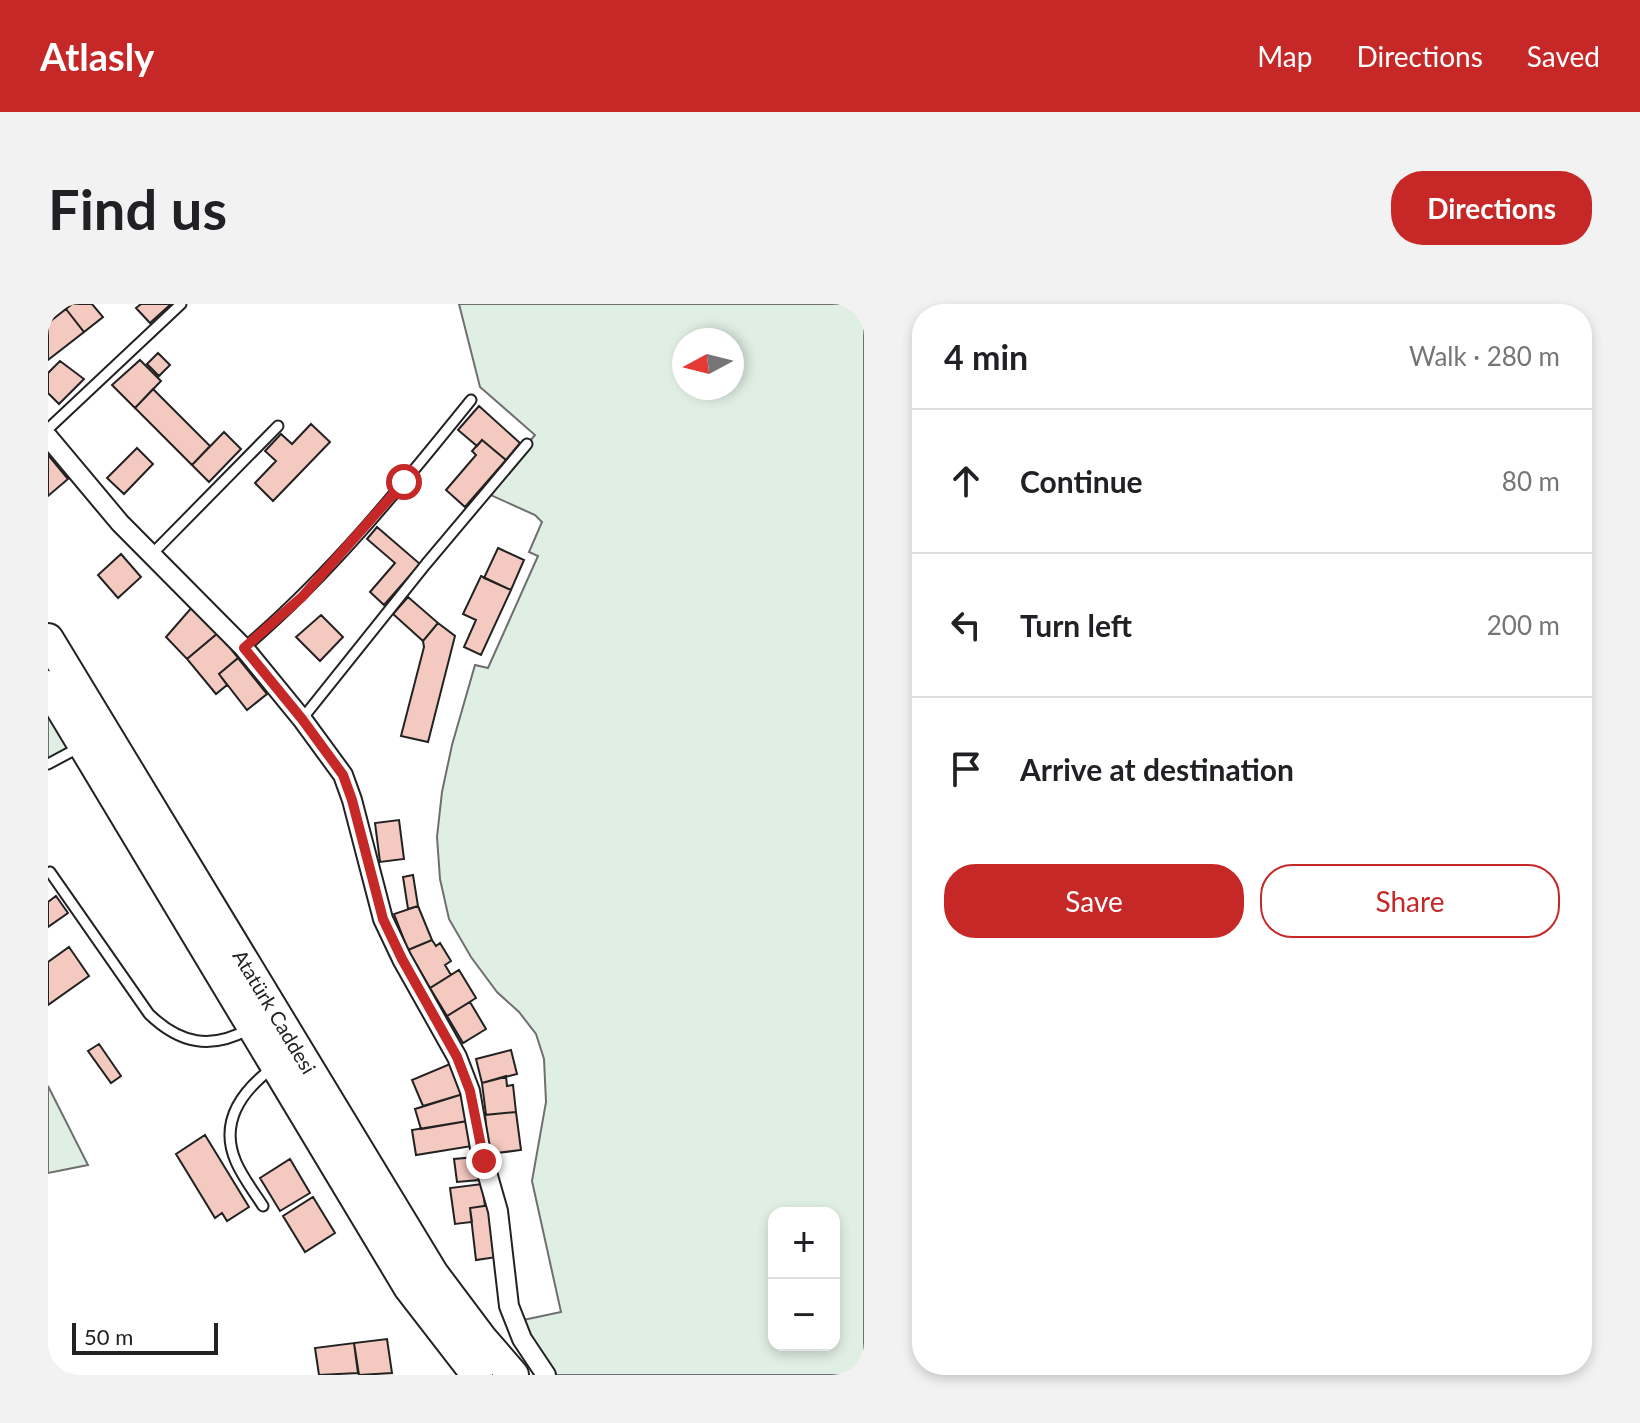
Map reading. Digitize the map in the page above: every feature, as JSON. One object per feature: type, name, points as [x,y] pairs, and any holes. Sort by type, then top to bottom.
[{"type":"highway","name":"Atatürk Caddesi","points":[[48,639],[433,1274],[513,1375]]},
{"type":"highway","name":"Atatürk Caddesi","points":[[48,686],[409,1287],[477,1375]]},
{"type":"street","points":[[48,437],[120,523],[244,648],[343,775],[383,919],[457,1057],[470,1091],[480,1148],[498,1211],[509,1306],[522,1339],[546,1375]]},
{"type":"lane","points":[[48,429],[181,304]]},
{"type":"lane","points":[[244,648],[302,597],[343,553],[471,400]]},
{"type":"lane","points":[[152,554],[278,426]]},
{"type":"lane","points":[[302,719],[527,444]]},
{"type":"lane","points":[[48,764],[84,745]]},
{"type":"lane","points":[[50,872],[149,1014],[163,1027],[195,1041],[215,1042],[231,1039],[254,1027]]},
{"type":"lane","points":[[263,1206],[236,1161],[231,1143],[232,1123],[243,1093],[276,1065]]},
{"type":"green space","points":[[459,304],[864,304],[864,1375],[546,1375],[514,1322],[561,1312],[532,1181],[546,1102],[544,1059],[536,1034],[519,1012],[497,992],[471,957],[449,919],[440,879],[437,837],[452,745],[475,665],[488,668],[538,556],[529,552],[542,522],[535,515],[486,493],[535,435],[480,387]]},
{"type":"green space","points":[[48,686],[82,742],[48,760]]},
{"type":"green space","points":[[48,1086],[88,1165],[48,1173]]},
{"type":"building","points":[[72,304],[92,304],[103,317],[84,332],[66,309]]},
{"type":"building","points":[[141,304],[171,304],[150,323],[136,308]]},
{"type":"building","points":[[66,309],[84,332],[48,360],[48,323]]},
{"type":"building","points":[[158,353],[170,365],[159,376],[147,364]]},
{"type":"building","points":[[140,360],[161,381],[135,408],[112,385]]},
{"type":"building","points":[[60,361],[84,379],[59,404],[48,393],[48,373]]},
{"type":"building","points":[[153,389],[210,446],[192,465],[135,408]]},
{"type":"building","points":[[479,406],[520,443],[506,460],[482,440],[477,446],[458,430]]},
{"type":"building","points":[[311,424],[330,442],[273,501],[255,483],[276,461],[265,451],[281,434],[292,444]]},
{"type":"building","points":[[224,432],[241,449],[209,482],[192,465]]},
{"type":"building","points":[[482,440],[506,460],[465,507],[446,490],[476,455],[472,451]]},
{"type":"building","points":[[137,448],[153,464],[124,494],[107,478]]},
{"type":"building","points":[[48,455],[68,479],[48,496]]},
{"type":"building","points":[[377,527],[420,564],[384,605],[370,592],[395,563],[367,539]]},
{"type":"building","points":[[498,548],[524,560],[511,590],[484,578]]},
{"type":"building","points":[[121,554],[141,577],[118,598],[98,575]]},
{"type":"building","points":[[481,576],[511,590],[481,655],[464,647],[476,620],[463,614]]},
{"type":"building","points":[[408,597],[438,623],[423,641],[393,614]]},
{"type":"building","points":[[193,606],[218,633],[187,659],[166,637]]},
{"type":"building","points":[[321,615],[343,637],[320,661],[296,637]]},
{"type":"building","points":[[438,623],[455,636],[428,742],[401,736],[423,641]]},
{"type":"building","points":[[218,633],[238,658],[219,674],[227,685],[216,694],[187,659]]},
{"type":"building","points":[[238,658],[267,694],[247,710],[219,674]]},
{"type":"building","points":[[399,820],[404,859],[380,862],[375,823]]},
{"type":"building","points":[[413,875],[418,906],[408,909],[403,877]]},
{"type":"building","points":[[56,896],[68,913],[48,927],[48,902]]},
{"type":"building","points":[[418,906],[432,940],[408,950],[394,914]]},
{"type":"building","points":[[432,940],[436,946],[440,943],[451,961],[445,965],[451,975],[430,988],[408,950]]},
{"type":"building","points":[[69,947],[89,976],[48,1005],[48,962]]},
{"type":"building","points":[[459,970],[476,998],[447,1016],[430,988]]},
{"type":"building","points":[[470,1002],[486,1029],[463,1043],[447,1016]]},
{"type":"building","points":[[99,1044],[121,1076],[111,1083],[88,1051]]},
{"type":"building","points":[[511,1050],[517,1074],[482,1083],[476,1059]]},
{"type":"building","points":[[450,1064],[463,1094],[423,1106],[412,1080]]},
{"type":"building","points":[[506,1076],[507,1086],[513,1085],[516,1112],[486,1115],[482,1083]]},
{"type":"building","points":[[463,1094],[468,1121],[421,1129],[415,1109]]},
{"type":"building","points":[[516,1112],[521,1150],[489,1154],[485,1115]]},
{"type":"building","points":[[468,1121],[472,1146],[416,1155],[412,1130]]},
{"type":"building","points":[[205,1135],[249,1207],[227,1221],[222,1213],[215,1218],[176,1154]]},
{"type":"building","points":[[476,1157],[479,1180],[457,1182],[454,1159]]},
{"type":"building","points":[[290,1159],[310,1193],[280,1211],[260,1178]]},
{"type":"building","points":[[482,1184],[485,1206],[470,1208],[472,1222],[455,1224],[450,1188]]},
{"type":"building","points":[[313,1197],[335,1233],[305,1252],[283,1216]]},
{"type":"building","points":[[491,1205],[497,1257],[476,1260],[470,1208]]},
{"type":"building","points":[[387,1339],[392,1373],[359,1375],[354,1343]]},
{"type":"building","points":[[354,1343],[358,1373],[319,1375],[315,1348]]},
{"type":"route","points":[[404,482],[302,597],[244,648],[343,775],[383,919],[457,1057],[470,1091],[484,1161]]}]
